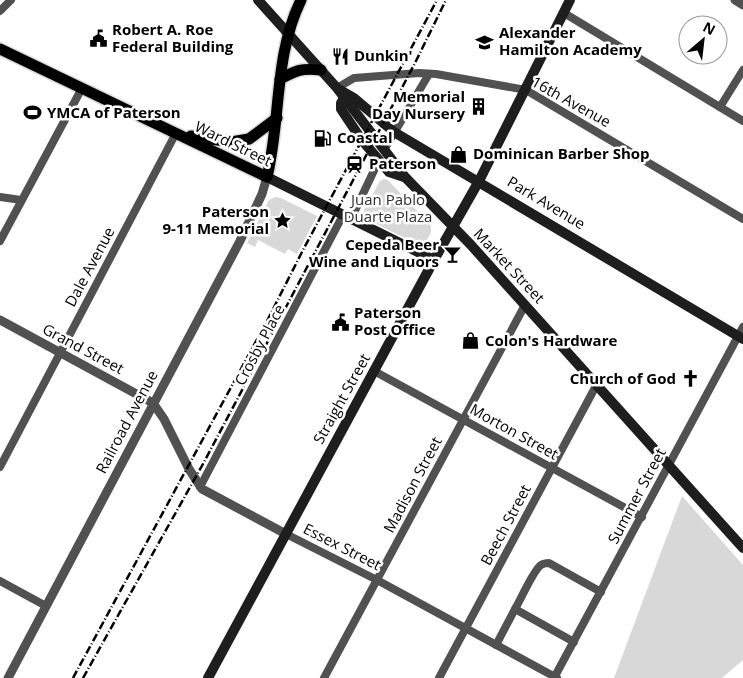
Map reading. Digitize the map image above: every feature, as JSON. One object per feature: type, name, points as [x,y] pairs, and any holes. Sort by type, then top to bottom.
[{"type":"main road","name":"Market Street","points":[[258,0],[337,88],[406,177],[597,384],[743,548]]},
{"type":"main road","points":[[267,177],[272,157],[280,79],[289,33],[301,0]]},
{"type":"main road","name":"Straight Street","points":[[208,678],[434,260],[479,181],[570,0]]},
{"type":"main road","name":"Ward Street","points":[[0,49],[267,177],[434,260]]},
{"type":"main road","points":[[280,79],[304,68],[321,70]]},
{"type":"main road","name":"Park Avenue","points":[[337,88],[354,98],[394,132],[741,334]]},
{"type":"main road","points":[[344,98],[341,103],[341,109],[361,139],[389,172],[406,177]]},
{"type":"main road","points":[[176,133],[231,142],[249,139],[277,118]]},
{"type":"street","points":[[0,11],[11,0]]},
{"type":"street","points":[[735,0],[743,5]]},
{"type":"street","points":[[564,13],[743,121]]},
{"type":"street","points":[[720,107],[743,70]]},
{"type":"street","name":"16th Avenue","points":[[337,88],[354,78],[419,73],[526,90],[743,219]]},
{"type":"street","points":[[384,150],[429,74]]},
{"type":"street","points":[[0,241],[82,88]]},
{"type":"street","name":"Dale Avenue","points":[[0,467],[176,133]]},
{"type":"street","name":"Crosby Place","points":[[200,487],[379,160]]},
{"type":"street","name":"Railroad Avenue","points":[[8,678],[248,226],[267,177]]},
{"type":"street","points":[[0,197],[21,200]]},
{"type":"street","name":"Madison Street","points":[[324,678],[525,305]]},
{"type":"street","name":"Grand Street","points":[[0,320],[153,403]]},
{"type":"street","name":"Summer Street","points":[[555,678],[741,334]]},
{"type":"street","name":"Morton Street","points":[[374,371],[642,517]]},
{"type":"street","name":"Beech Street","points":[[439,678],[597,384]]},
{"type":"street","points":[[153,403],[164,419],[200,487]]},
{"type":"street","name":"Essex Street","points":[[200,487],[286,534],[377,580],[555,678]]},
{"type":"street","points":[[496,645],[539,566],[543,563],[549,563],[601,592]]},
{"type":"street","points":[[0,581],[46,606]]},
{"type":"street","points":[[515,609],[574,642]]},
{"type":"green space","name":"Juan Pablo Duarte Plaza","points":[[388,180],[431,226],[431,232],[425,244],[419,245],[370,221],[364,214],[364,210],[380,181]]},
{"type":"green space","points":[[275,197],[281,198],[317,216],[297,254],[288,249],[285,254],[258,240],[255,247],[247,243],[269,200]]},
{"type":"green space","points":[[682,496],[743,565],[743,660],[722,678],[614,678]]},
{"type":"railway","points":[[73,678],[267,321],[437,0]]},
{"type":"railway","points":[[83,678],[203,464],[415,63],[446,0]]},
{"type":"place","name":"Robert A. Roe Federal Building","points":[[98,39]]},
{"type":"place","name":"Alexander Hamilton Academy","points":[[485,42]]},
{"type":"place","name":"Dunkin'","points":[[340,56]]},
{"type":"place","name":"Memorial Day Nursery","points":[[479,106]]},
{"type":"place","name":"YMCA of Paterson","points":[[33,113]]},
{"type":"place","name":"Coastal","points":[[323,138]]},
{"type":"place","name":"Dominican Barber Shop","points":[[459,154]]},
{"type":"place","name":"Paterson","points":[[355,164]]},
{"type":"place","name":"Paterson 9-11 Memorial","points":[[283,221]]},
{"type":"place","name":"Cepeda Beer Wine and Liquors","points":[[453,254]]},
{"type":"place","name":"Paterson Post Office","points":[[340,322]]},
{"type":"place","name":"Colon's Hardware","points":[[471,341]]},
{"type":"place","name":"Church of God","points":[[690,379]]}]
